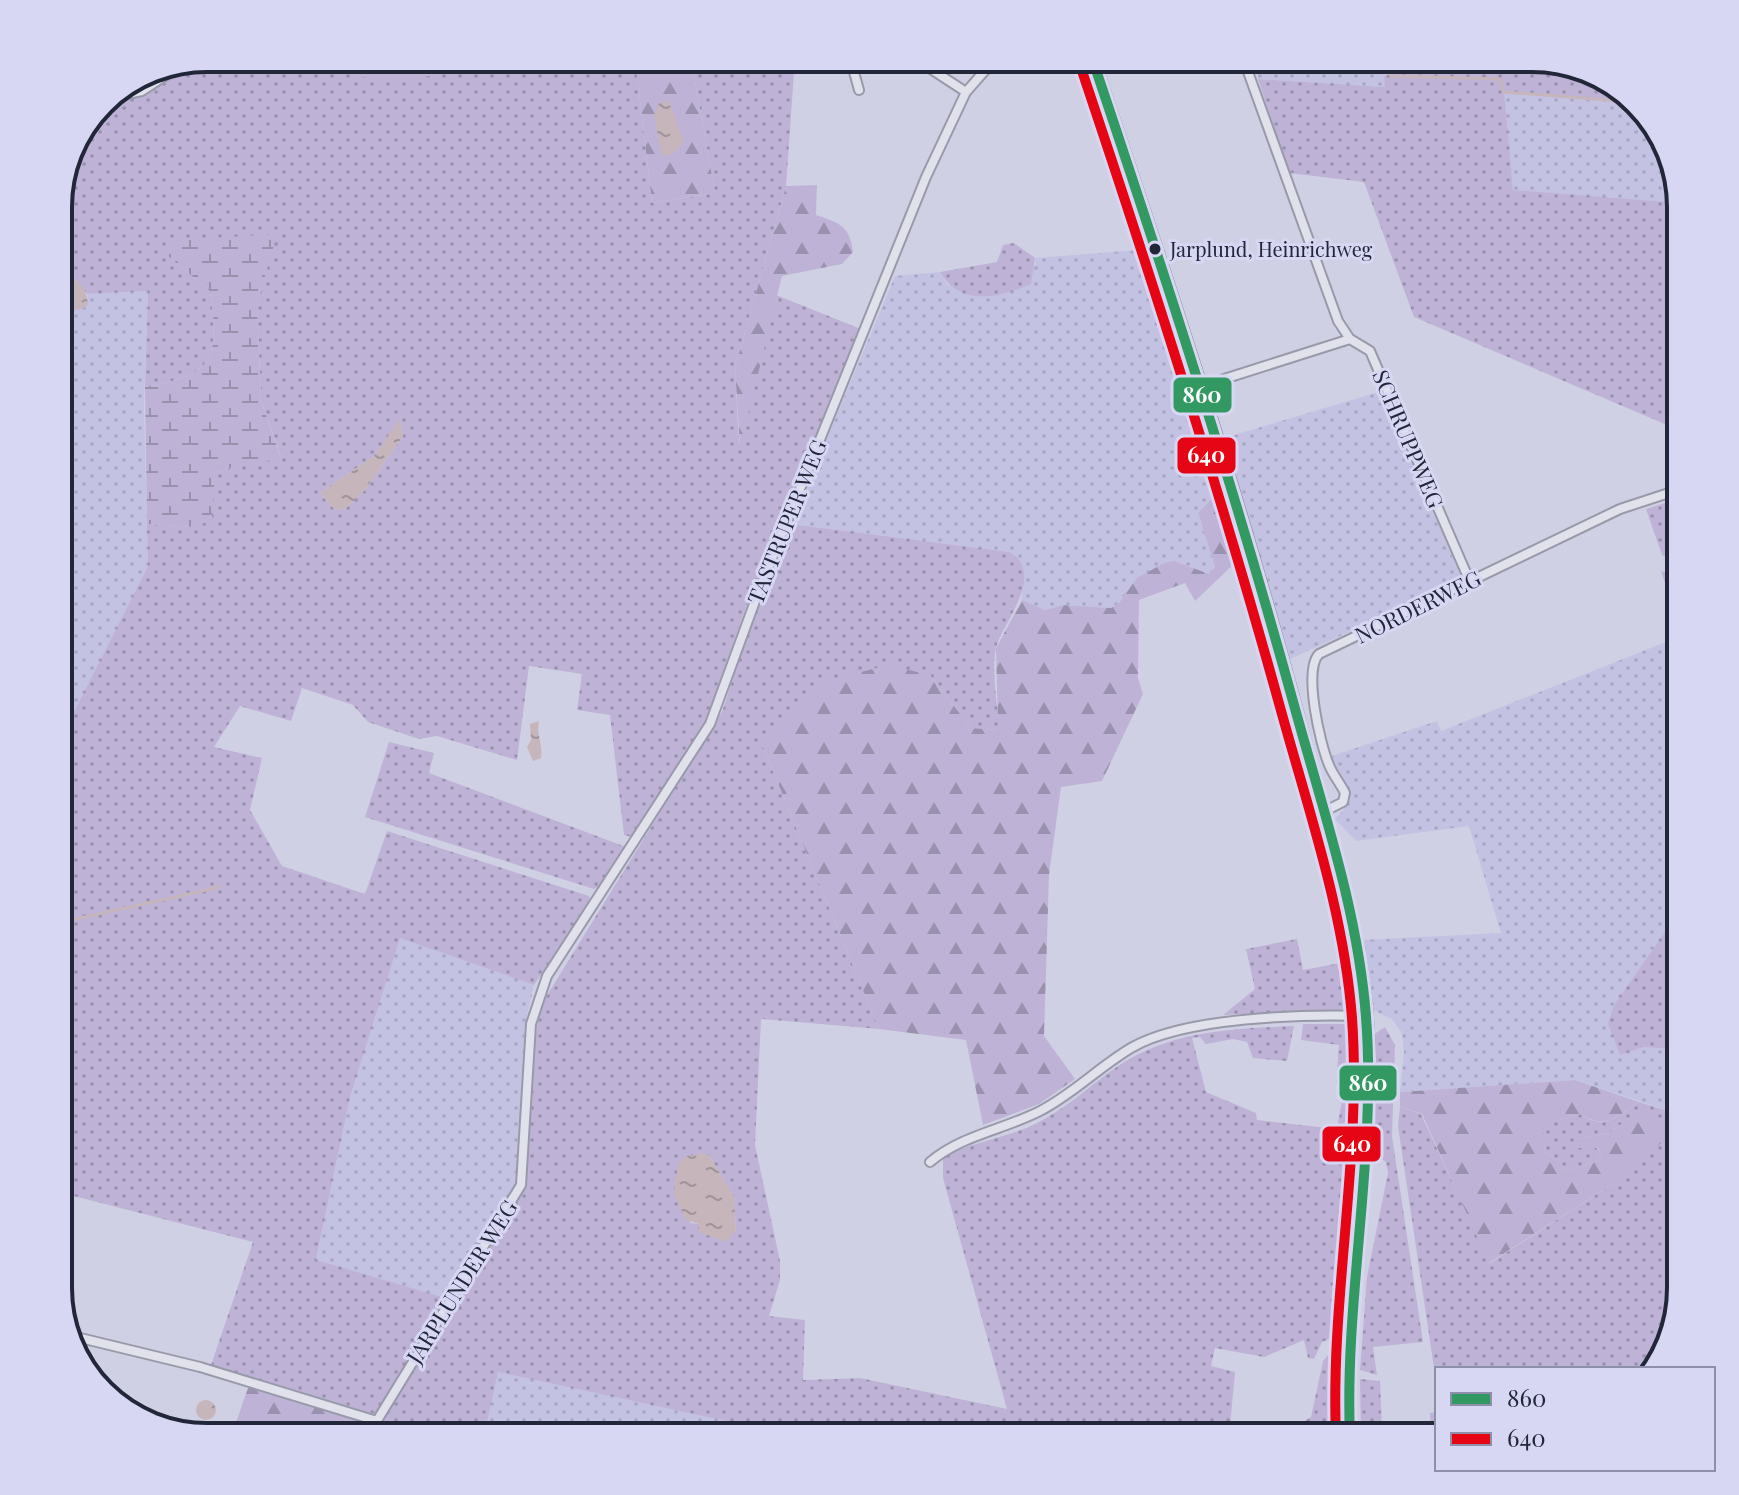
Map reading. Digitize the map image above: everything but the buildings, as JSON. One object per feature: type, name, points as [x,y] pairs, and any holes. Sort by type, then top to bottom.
[{"type":"main road","points":[[1097,72],[1222,452],[1323,812],[1356,949],[1366,1016],[1369,1105],[1348,1341],[1350,1423]]},
{"type":"street","points":[[854,72],[859,90]]},
{"type":"street","points":[[935,72],[966,92]]},
{"type":"street","name":"TASTRUPER WEG","points":[[547,976],[710,724],[758,593],[926,177],[966,92],[984,72]]},
{"type":"street","name":"SCHRUPPWEG","points":[[1248,72],[1338,321],[1350,339],[1370,351],[1470,582]]},
{"type":"street","points":[[137,92],[161,80]]},
{"type":"street","points":[[1224,379],[1350,339]]},
{"type":"street","name":"NORDERWEG","points":[[1323,812],[1343,802],[1345,793],[1328,764],[1310,676],[1313,661],[1638,501],[1667,493]]},
{"type":"street","name":"JARPLUNDER WEG","points":[[377,1421],[521,1185],[529,1042],[538,997],[547,976]]},
{"type":"street","points":[[930,1162],[951,1145],[1042,1110],[1131,1048],[1171,1031],[1205,1024],[1366,1016]]},
{"type":"street","points":[[83,1339],[200,1367],[377,1421]]},
{"type":"shaded area","points":[[1256,72],[1390,72],[1391,76],[1386,87],[1258,79]]},
{"type":"shaded area","points":[[1503,92],[1613,100],[1639,125],[1657,155],[1666,202],[1513,191]]},
{"type":"shaded area","points":[[1138,250],[1217,493],[1198,513],[1215,568],[1209,574],[1176,561],[1137,578],[1119,603],[1111,608],[1063,605],[1045,610],[1022,600],[1022,568],[1011,552],[791,524],[895,276],[940,272],[948,285],[1036,265],[1035,258]]},
{"type":"shaded area","points":[[148,291],[144,406],[148,566],[72,715],[72,305],[88,304],[87,294]]},
{"type":"shaded area","points":[[1382,391],[1462,580],[1290,659],[1224,438]]},
{"type":"shaded area","points":[[1667,642],[1667,931],[1620,1055],[1644,1047],[1667,1049],[1667,1110],[1575,1080],[1400,1092],[1404,1052],[1402,1033],[1392,1019],[1373,1010],[1362,940],[1501,933],[1469,826],[1356,841],[1335,819],[1348,805],[1350,795],[1329,757],[1437,721],[1441,731]]},
{"type":"shaded area","points":[[400,937],[534,985],[525,1025],[517,1187],[446,1298],[316,1261],[350,1097]]},
{"type":"shaded area","points":[[498,1372],[732,1423],[487,1423]]},
{"type":"green space","points":[[207,72],[637,72],[652,203],[715,193],[693,72],[794,72],[786,186],[735,368],[739,444],[776,295],[861,329],[751,593],[706,721],[632,837],[624,835],[610,715],[577,710],[582,674],[529,666],[517,760],[437,736],[419,739],[368,722],[353,705],[302,688],[291,721],[240,706],[214,747],[262,758],[250,810],[282,866],[365,894],[387,831],[589,896],[591,902],[534,985],[400,938],[350,1097],[316,1260],[446,1298],[375,1414],[211,1365],[253,1242],[72,1196],[72,715],[148,566],[147,524],[194,527],[215,472],[281,457],[261,400],[257,305],[276,234],[168,256],[211,292],[214,334],[212,349],[199,369],[169,382],[145,387],[148,291],[87,294],[76,280],[72,280],[72,198],[82,155],[95,132],[112,112],[135,93],[181,75]],"holes":[[[400,420],[403,436],[364,491],[345,509],[335,510],[320,493],[374,456]]]},
{"type":"green space","points":[[348,72],[453,72],[396,80]]},
{"type":"green space","points":[[637,72],[693,72],[715,193],[652,203]]},
{"type":"green space","points":[[1390,72],[1532,72],[1575,79],[1613,100],[1504,92],[1513,190],[1666,202],[1667,425],[1414,317],[1364,182],[1289,173],[1258,79],[1385,87],[1384,76],[1391,75]]},
{"type":"green space","points":[[817,185],[816,215],[831,220],[846,231],[853,252],[842,264],[782,276],[740,448],[735,368],[786,186]]},
{"type":"green space","points":[[277,234],[257,305],[261,400],[281,458],[215,472],[212,520],[194,527],[147,524],[145,387],[169,382],[199,369],[212,349],[214,334],[211,292],[168,256],[165,241]]},
{"type":"green space","points":[[1014,243],[1035,258],[1031,284],[1019,289],[994,296],[970,295],[959,291],[940,272],[997,262],[1003,245]]},
{"type":"green space","points":[[1217,493],[1237,561],[1195,601],[1185,583],[1139,600],[1138,678],[1143,694],[1102,781],[1061,787],[1049,875],[1044,1036],[1075,1079],[1039,1104],[983,1125],[966,1040],[879,1029],[761,742],[830,680],[888,665],[930,675],[971,728],[998,730],[996,648],[1022,600],[1045,610],[1063,605],[1111,608],[1119,603],[1137,578],[1164,563],[1175,561],[1209,574],[1215,567],[1198,513]]},
{"type":"green space","points":[[1667,502],[1667,558],[1662,555],[1646,509]]},
{"type":"green space","points":[[791,524],[1010,552],[1020,562],[1024,573],[1023,586],[996,648],[994,677],[999,730],[971,728],[930,675],[761,742],[879,1029],[761,1019],[755,1145],[780,1261],[780,1280],[769,1316],[805,1320],[803,1380],[860,1378],[1007,1409],[943,1178],[943,1157],[1035,1124],[1058,1111],[1121,1064],[1162,1044],[1205,1033],[1249,1028],[1294,1026],[1287,1061],[1253,1058],[1247,1042],[1233,1039],[1206,1044],[1200,1037],[1192,1038],[1206,1092],[1256,1113],[1257,1120],[1337,1129],[1344,1089],[1336,1084],[1339,1045],[1301,1040],[1303,1024],[1345,1024],[1353,1028],[1356,1036],[1355,1105],[1349,1145],[1358,1158],[1339,1335],[1322,1342],[1314,1359],[1308,1358],[1304,1340],[1264,1357],[1215,1348],[1211,1366],[1235,1372],[1230,1423],[731,1423],[498,1372],[487,1423],[380,1423],[526,1188],[535,1038],[541,1005],[722,712],[761,593]],"holes":[[[709,1155],[734,1197],[736,1232],[699,1232],[699,1224],[690,1223]]]},
{"type":"green space","points":[[1661,571],[1667,573],[1667,589]]},
{"type":"green space","points":[[389,742],[434,753],[429,773],[626,847],[604,884],[594,889],[365,817]]},
{"type":"green space","points":[[1666,931],[1667,1049],[1644,1047],[1620,1055],[1608,1024],[1614,1005]]},
{"type":"green space","points":[[1297,939],[1303,970],[1346,962],[1354,1003],[1349,1010],[1223,1015],[1255,989],[1246,949]]},
{"type":"green space","points":[[1385,1027],[1395,1045],[1392,1136],[1423,1342],[1373,1347],[1377,1375],[1360,1370],[1367,1277],[1388,1173],[1386,1162],[1372,1153],[1376,1072],[1373,1035]]},
{"type":"green space","points":[[1575,1080],[1639,1102],[1611,1120],[1597,1121],[1580,1114],[1543,1125],[1545,1152],[1559,1161],[1565,1170],[1595,1162],[1601,1155],[1598,1148],[1578,1148],[1574,1144],[1579,1139],[1609,1133],[1639,1111],[1661,1124],[1666,1139],[1614,1183],[1489,1263],[1422,1114],[1400,1107],[1400,1092]]},
{"type":"green space","points":[[1639,1102],[1667,1111],[1666,1306],[1660,1331],[1640,1367],[1434,1368],[1398,1126],[1400,1107],[1421,1114],[1490,1263],[1614,1183],[1639,1111],[1609,1133],[1579,1139],[1598,1149],[1601,1155],[1595,1162],[1565,1170],[1559,1161],[1545,1152],[1542,1125],[1580,1114],[1604,1122]]},
{"type":"green space","points":[[1334,1348],[1341,1352],[1343,1423],[1302,1423],[1311,1417],[1323,1361]]},
{"type":"green space","points":[[1360,1379],[1380,1381],[1382,1423],[1361,1423]]},
{"type":"green space","points":[[249,1385],[370,1422],[369,1423],[236,1423]]},
{"type":"green space","points":[[1435,1412],[1435,1423],[1430,1423],[1430,1413]]},
{"type":"water","points":[[669,101],[684,142],[671,155],[662,155],[654,116],[659,103]]},
{"type":"water","points":[[72,278],[83,288],[88,304],[77,310],[72,309]]},
{"type":"water","points":[[400,419],[403,436],[364,491],[345,509],[335,510],[320,493],[374,456]]},
{"type":"water","points":[[539,721],[541,758],[533,761],[527,747],[531,740],[530,724]]},
{"type":"water","points":[[709,1155],[734,1197],[736,1231],[726,1242],[699,1232],[699,1224],[686,1220],[674,1194],[678,1163],[687,1156]]},
{"type":"water","points":[[206,1400],[213,1403],[216,1410],[213,1417],[206,1420],[199,1417],[196,1410],[199,1403]]},
{"type":"waterway","points":[[1390,72],[1391,76],[1500,79],[1503,92],[1613,100]]},
{"type":"waterway","points":[[72,920],[220,887]]},
{"type":"transit line","name":"640","points":[[1082,72],[1209,464],[1313,822],[1341,939],[1352,1018],[1354,1070],[1350,1175],[1337,1332],[1336,1423]]},
{"type":"transit line","name":"860","points":[[1097,72],[1223,461],[1327,821],[1355,938],[1366,1017],[1368,1070],[1349,1384],[1350,1423]]},
{"type":"place","name":"Jarplund, Heinrichweg","points":[[1155,249]]}]
